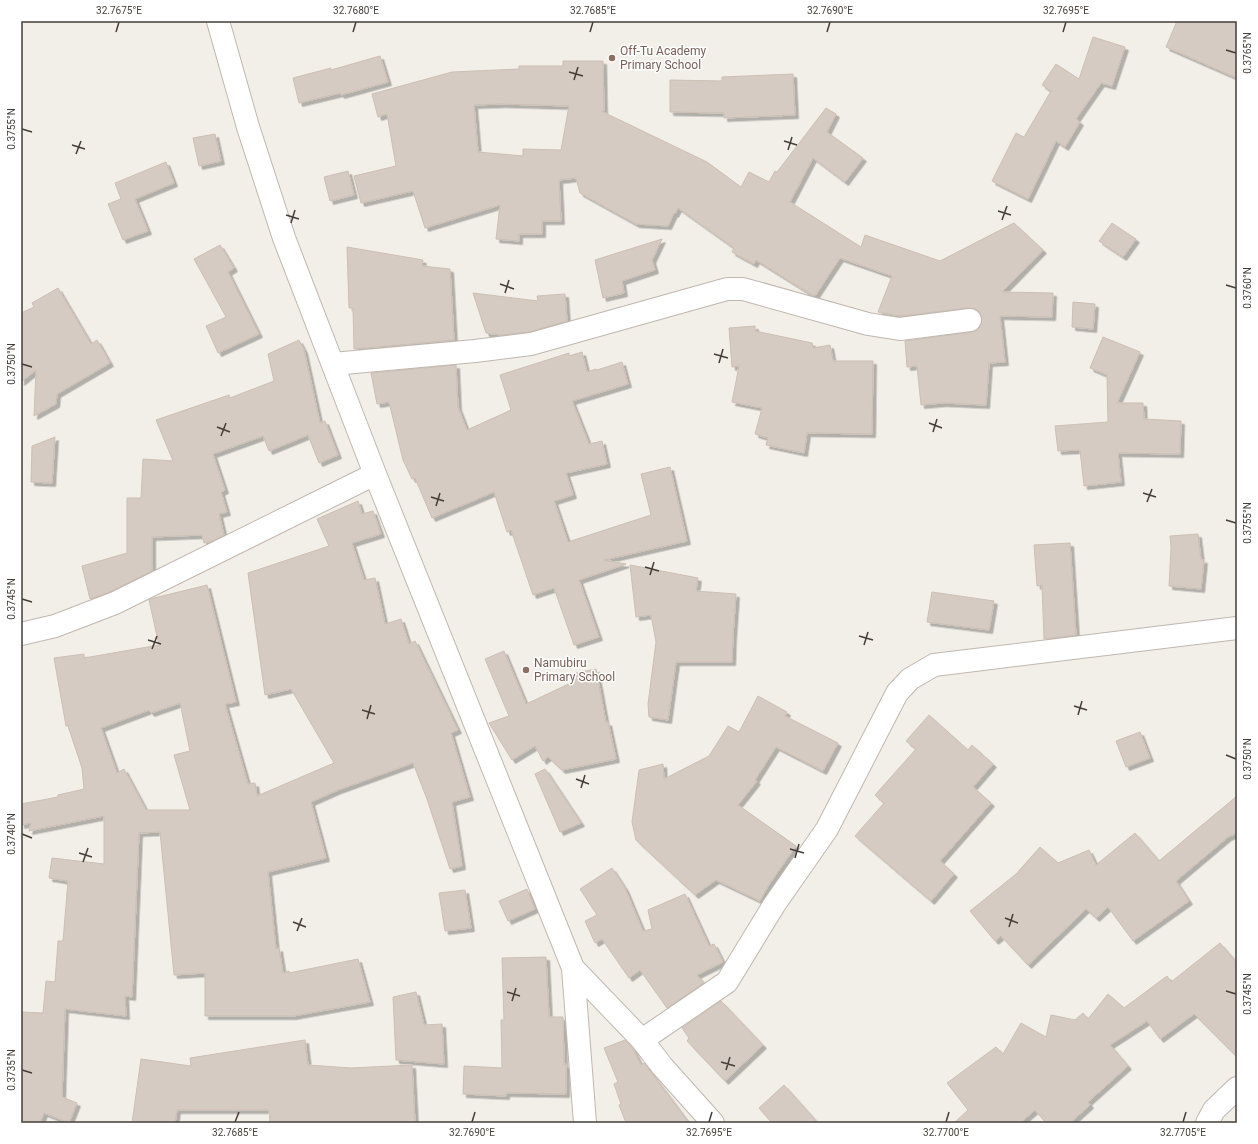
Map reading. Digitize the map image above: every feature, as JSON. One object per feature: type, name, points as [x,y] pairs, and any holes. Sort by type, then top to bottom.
[{"type":"street","points":[[218,21],[248,127],[284,238],[375,474],[572,968],[585,1123]]},
{"type":"street","points":[[333,364],[475,351],[531,344],[727,289],[743,289],[868,324],[900,329],[970,320]]},
{"type":"street","points":[[21,634],[55,626],[115,603],[375,474]]},
{"type":"street","points":[[642,1040],[726,982],[774,905],[827,829],[897,692],[910,679],[934,665],[1237,628]]},
{"type":"street","points":[[572,968],[642,1040],[662,1066],[713,1123]]},
{"type":"street","points":[[1207,1123],[1214,1110],[1237,1088]]},
{"type":"building","points":[[1177,21],[1237,21],[1237,78],[1166,47]]},
{"type":"building","points":[[1093,37],[1125,47],[1112,86],[1101,83],[1076,119],[1080,122],[1065,147],[1056,141],[1028,199],[992,181],[1016,133],[1024,137],[1051,91],[1042,85],[1056,64],[1079,79]]},
{"type":"building","points":[[380,56],[388,82],[341,95],[340,93],[299,103],[293,78],[331,68],[331,70]]},
{"type":"building","points":[[563,61],[603,61],[604,111],[601,111],[707,162],[741,187],[749,172],[769,182],[775,171],[777,172],[826,108],[836,114],[827,132],[863,158],[845,182],[813,158],[790,202],[861,247],[865,235],[940,261],[1014,223],[1043,250],[1002,292],[1053,293],[1052,317],[1000,316],[1005,362],[989,363],[986,405],[943,403],[921,405],[917,366],[907,367],[905,341],[972,332],[978,330],[981,325],[982,318],[980,312],[969,308],[900,316],[878,312],[892,276],[840,258],[815,296],[756,260],[754,264],[732,252],[734,248],[678,208],[668,226],[636,224],[580,193],[576,178],[559,180],[561,221],[542,221],[542,234],[519,234],[519,241],[496,239],[500,205],[425,228],[413,191],[361,203],[354,176],[396,166],[387,114],[378,117],[372,94],[452,72],[519,69],[519,66],[563,66]],"holes":[[[502,104],[569,106],[561,150],[523,149],[523,156],[478,152],[474,105]]]},
{"type":"building","points":[[793,74],[795,115],[724,118],[724,113],[670,112],[670,80],[722,81],[722,77]]},
{"type":"building","points":[[215,134],[221,161],[199,166],[193,138]]},
{"type":"building","points":[[166,162],[174,183],[135,199],[148,231],[123,240],[108,204],[121,199],[115,183]]},
{"type":"building","points":[[348,171],[354,195],[330,201],[324,177]]},
{"type":"building","points":[[1112,223],[1136,239],[1123,257],[1099,241]]},
{"type":"building","points":[[662,239],[652,260],[655,270],[622,281],[624,293],[603,298],[595,260]]},
{"type":"building","points":[[220,245],[234,268],[228,272],[259,334],[218,353],[206,326],[226,317],[194,259]]},
{"type":"building","points":[[347,247],[423,260],[422,266],[450,269],[454,340],[354,349],[353,308],[349,308]]},
{"type":"building","points":[[58,288],[91,344],[97,340],[110,363],[57,394],[56,404],[34,416],[36,370],[21,382],[21,313],[34,307],[32,303]]},
{"type":"building","points":[[473,293],[538,301],[537,296],[565,294],[567,321],[529,332],[501,335],[486,333]]},
{"type":"building","points":[[1073,302],[1095,304],[1093,329],[1072,327]]},
{"type":"building","points":[[755,326],[755,331],[812,343],[813,348],[830,345],[833,361],[873,361],[872,434],[807,433],[804,453],[766,445],[768,438],[755,434],[762,408],[732,402],[739,366],[732,367],[729,328]]},
{"type":"building","points":[[1103,337],[1140,352],[1117,403],[1143,403],[1144,419],[1181,421],[1180,454],[1118,453],[1121,482],[1084,486],[1080,450],[1058,451],[1055,426],[1108,422],[1107,375],[1090,368]]},
{"type":"building","points":[[299,340],[304,350],[320,423],[325,421],[338,455],[319,463],[308,435],[269,451],[263,436],[213,454],[225,490],[221,492],[227,512],[219,514],[224,535],[213,541],[204,543],[202,535],[152,537],[152,571],[110,592],[90,599],[82,566],[127,553],[127,498],[141,498],[143,459],[173,461],[156,420],[229,395],[230,398],[274,381],[268,354]]},
{"type":"building","points":[[582,352],[587,372],[622,362],[628,384],[572,401],[589,444],[602,441],[607,464],[566,473],[573,495],[554,501],[568,542],[651,515],[641,474],[670,467],[687,541],[604,560],[626,564],[579,580],[599,637],[574,645],[554,588],[533,595],[511,530],[507,532],[494,492],[432,518],[415,478],[412,479],[403,460],[389,402],[377,404],[371,373],[456,365],[458,407],[467,430],[511,410],[500,375],[569,353],[569,356]]},
{"type":"building","points":[[55,437],[52,483],[31,482],[32,446]]},
{"type":"building","points":[[358,501],[362,514],[373,511],[381,534],[352,543],[364,580],[375,578],[385,624],[401,619],[409,644],[415,641],[458,730],[451,733],[470,797],[452,802],[462,866],[450,869],[427,799],[413,763],[338,790],[311,802],[326,858],[268,872],[276,949],[279,948],[283,973],[358,959],[370,1002],[293,1016],[205,1016],[205,973],[174,975],[160,832],[139,833],[132,997],[125,996],[126,1016],[65,1009],[62,1097],[77,1103],[69,1123],[44,1113],[40,1123],[21,1123],[21,1012],[43,1013],[46,981],[55,982],[58,941],[63,941],[68,881],[49,878],[52,858],[104,864],[104,816],[29,831],[31,823],[21,825],[21,804],[58,797],[58,795],[84,789],[82,768],[68,726],[66,726],[54,658],[84,654],[84,658],[159,645],[149,600],[207,585],[236,702],[225,704],[248,784],[255,783],[257,796],[334,763],[291,689],[265,695],[248,573],[329,546],[317,519]],"holes":[[[180,703],[190,751],[174,755],[190,810],[146,810],[124,769],[117,773],[101,728],[149,710],[151,713]]]},
{"type":"building","points":[[1198,534],[1201,560],[1204,560],[1201,589],[1169,586],[1171,548],[1170,536]]},
{"type":"building","points":[[1070,543],[1076,635],[1044,639],[1042,585],[1037,586],[1034,545]]},
{"type":"building","points":[[630,565],[698,578],[696,591],[736,594],[732,662],[676,662],[668,720],[649,717],[648,704],[656,642],[651,615],[636,617]]},
{"type":"building","points":[[932,592],[994,601],[989,630],[927,622]]},
{"type":"building","points":[[504,651],[526,704],[573,682],[571,674],[596,669],[606,723],[608,722],[616,759],[562,770],[548,757],[543,761],[535,746],[512,760],[489,723],[509,716],[485,659]]},
{"type":"building","points":[[758,696],[787,712],[785,716],[838,743],[823,771],[776,747],[755,780],[757,781],[738,805],[796,846],[768,886],[760,901],[716,880],[695,895],[636,840],[632,822],[639,770],[663,764],[664,779],[709,756],[728,726],[739,732]]},
{"type":"building","points":[[929,715],[968,750],[972,745],[993,764],[973,787],[991,803],[940,861],[954,874],[931,901],[855,836],[884,803],[875,795],[916,749],[906,741]]},
{"type":"building","points":[[1140,732],[1150,758],[1126,767],[1116,741]]},
{"type":"building","points":[[545,769],[581,823],[560,832],[535,774]]},
{"type":"building","points":[[1237,796],[1237,833],[1228,837],[1176,881],[1189,901],[1133,941],[1108,907],[1096,918],[1086,909],[1028,965],[1001,936],[995,941],[970,911],[1016,874],[1040,847],[1058,863],[1089,850],[1096,865],[1135,833],[1159,861]]},
{"type":"building","points":[[612,868],[625,888],[643,931],[652,929],[648,910],[685,894],[709,946],[714,944],[723,962],[697,975],[704,983],[667,1008],[640,970],[629,978],[602,939],[595,943],[585,921],[597,915],[580,889]]},
{"type":"building","points":[[527,889],[535,909],[508,921],[499,901]]},
{"type":"building","points":[[465,890],[471,928],[445,931],[439,893]]},
{"type":"building","points":[[1220,943],[1237,963],[1237,1057],[1194,1014],[1160,1039],[1147,1021],[1110,1045],[1128,1066],[1088,1102],[1090,1105],[1070,1123],[1046,1123],[1035,1110],[1020,1123],[954,1123],[968,1110],[947,1083],[996,1047],[1003,1054],[1021,1023],[1046,1037],[1051,1015],[1075,1020],[1083,1013],[1088,1019],[1108,994],[1124,1008],[1167,976],[1171,982]]},
{"type":"building","points":[[546,957],[549,1017],[563,1017],[566,1094],[506,1093],[506,1096],[463,1094],[464,1066],[502,1068],[501,1020],[504,1020],[502,958]]},
{"type":"building","points":[[416,992],[424,1025],[442,1024],[444,1064],[396,1060],[393,997]]},
{"type":"building","points":[[721,1001],[763,1045],[725,1081],[687,1041],[689,1038],[682,1028]]},
{"type":"building","points":[[305,1040],[308,1065],[351,1068],[412,1065],[415,1123],[270,1123],[269,1110],[177,1110],[175,1123],[132,1123],[141,1059],[191,1066],[190,1058]]},
{"type":"building","points":[[625,1040],[633,1049],[641,1065],[644,1063],[689,1123],[626,1123],[619,1105],[621,1104],[614,1084],[618,1082],[604,1048]]},
{"type":"building","points":[[784,1085],[818,1123],[772,1123],[759,1108]]},
{"type":"place","name":"Off-Tu Academy Primary School","points":[[612,58]]},
{"type":"place","name":"Namubiru Primary School","points":[[526,670]]}]
